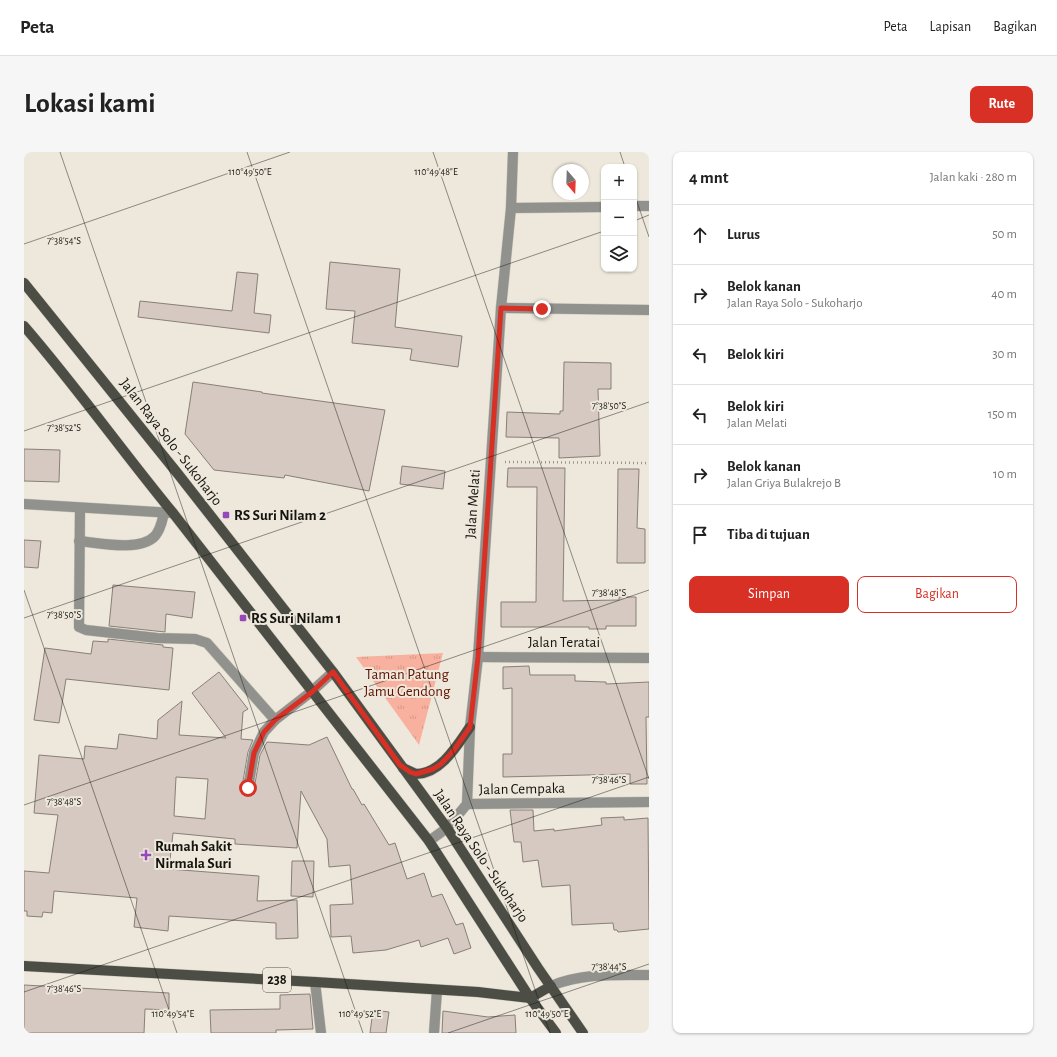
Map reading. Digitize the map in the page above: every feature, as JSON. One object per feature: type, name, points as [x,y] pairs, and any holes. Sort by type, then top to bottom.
[{"type":"main road","name":"Jalan Raya Solo - Sukoharjo","points":[[24,283],[173,468],[333,672],[447,828],[583,1033]]},
{"type":"main road","points":[[24,326],[57,363],[169,513],[429,841],[530,998],[556,1033]]},
{"type":"main road","points":[[400,765],[416,774],[433,769],[441,764],[454,750],[470,727]]},
{"type":"main road","name":"238","points":[[24,966],[315,982],[530,998]]},
{"type":"main road","points":[[530,998],[551,986]]},
{"type":"street","name":"Jalan Melati","points":[[467,804],[470,727],[478,657],[501,308],[511,208],[513,152]]},
{"type":"street","points":[[511,208],[601,206]]},
{"type":"street","points":[[637,206],[649,206]]},
{"type":"street","points":[[501,308],[649,310]]},
{"type":"street","points":[[24,504],[169,513],[155,536],[134,546],[79,542]]},
{"type":"street","points":[[80,508],[79,627],[86,630],[157,638],[196,639],[207,643],[275,720]]},
{"type":"street","name":"Jalan Teratai","points":[[478,657],[649,658]]},
{"type":"street","points":[[248,788],[254,753],[264,732],[275,720],[312,692],[333,672]]},
{"type":"street","name":"Jalan Cempaka","points":[[467,804],[649,802]]},
{"type":"street","points":[[429,841],[447,828],[467,804]]},
{"type":"street","points":[[551,986],[587,976],[649,975]]},
{"type":"street","points":[[315,982],[321,1033]]},
{"type":"street","points":[[434,1033],[437,990]]},
{"type":"path","points":[[491,462],[649,463]]},
{"type":"green space","name":"Taman Patung Jamu Gendong","points":[[443,653],[419,745],[356,657]]},
{"type":"building","points":[[330,262],[400,269],[395,327],[462,336],[458,367],[410,360],[412,349],[352,343],[355,311],[326,309]]},
{"type":"building","points":[[237,272],[258,274],[254,313],[271,315],[269,333],[138,317],[140,301],[232,311]]},
{"type":"building","points":[[564,362],[611,363],[611,389],[598,389],[600,456],[559,458],[559,438],[506,437],[507,412],[560,414],[560,411],[563,411]]},
{"type":"building","points":[[193,382],[385,410],[369,491],[285,475],[284,478],[214,470],[185,434]]},
{"type":"building","points":[[24,449],[60,450],[59,482],[24,481]]},
{"type":"building","points":[[402,466],[445,471],[443,489],[400,484]]},
{"type":"building","points":[[508,468],[565,468],[563,601],[619,600],[619,597],[636,597],[636,626],[606,626],[606,629],[589,629],[589,627],[501,627],[501,602],[536,602],[537,487],[507,487]]},
{"type":"building","points":[[618,469],[639,469],[637,528],[645,529],[645,563],[617,563]]},
{"type":"building","points":[[24,540],[41,541],[38,568],[24,567]]},
{"type":"building","points":[[113,585],[195,592],[192,618],[166,614],[165,632],[109,626]]},
{"type":"building","points":[[108,639],[163,645],[163,647],[173,648],[169,690],[66,679],[59,723],[34,720],[45,648],[91,654],[93,641],[108,642]]},
{"type":"building","points":[[529,666],[530,675],[575,675],[575,681],[606,682],[606,684],[649,682],[649,717],[646,717],[647,784],[630,784],[630,774],[503,777],[503,754],[512,754],[512,688],[503,689],[503,667]]},
{"type":"building","points":[[219,672],[248,709],[243,712],[241,739],[253,740],[248,752],[242,787],[244,793],[250,794],[254,789],[260,755],[267,742],[309,745],[327,737],[352,789],[362,805],[364,804],[389,845],[395,843],[407,879],[424,873],[432,897],[442,894],[456,925],[463,923],[471,948],[454,954],[448,938],[421,947],[419,940],[386,950],[353,953],[351,936],[331,937],[330,905],[353,904],[350,865],[329,867],[327,839],[301,791],[297,848],[235,844],[235,839],[173,833],[169,869],[259,876],[257,901],[297,900],[298,938],[276,939],[276,923],[169,916],[168,931],[134,927],[137,898],[54,891],[52,913],[43,912],[42,917],[27,916],[27,911],[24,911],[24,871],[49,873],[58,815],[34,813],[39,755],[84,759],[85,746],[117,749],[119,734],[157,739],[158,720],[182,701],[179,735],[226,738],[192,693]],"holes":[[[176,777],[208,779],[205,819],[174,816]]]},
{"type":"building","points":[[510,810],[533,810],[534,831],[554,829],[554,831],[602,825],[601,818],[624,817],[624,820],[648,818],[649,929],[618,932],[617,930],[614,930],[613,923],[572,925],[570,885],[542,887],[538,860],[523,862],[521,842],[514,842]]},
{"type":"building","points":[[292,861],[314,861],[313,897],[291,896]]},
{"type":"building","points":[[24,985],[169,993],[169,1010],[145,1009],[144,1033],[24,1033]]},
{"type":"building","points":[[310,994],[313,1029],[276,1030],[276,1033],[211,1033],[210,1010],[280,1009],[280,995]]},
{"type":"building","points":[[373,1010],[389,1012],[386,1033],[370,1033]]},
{"type":"building","points":[[443,1011],[488,1017],[515,1015],[516,1033],[442,1033]]},
{"type":"place","name":"RS Suri Nilam 2","points":[[226,515]]},
{"type":"place","name":"RS Suri Nilam 1","points":[[243,618]]},
{"type":"place","name":"Rumah Sakit Nirmala Suri","points":[[146,855]]},
{"type":"route","points":[[248,788],[254,753],[264,732],[275,720],[312,692],[333,672],[400,765],[410,772],[420,774],[441,764],[454,750],[470,727],[478,657],[501,308],[542,309]]}]
